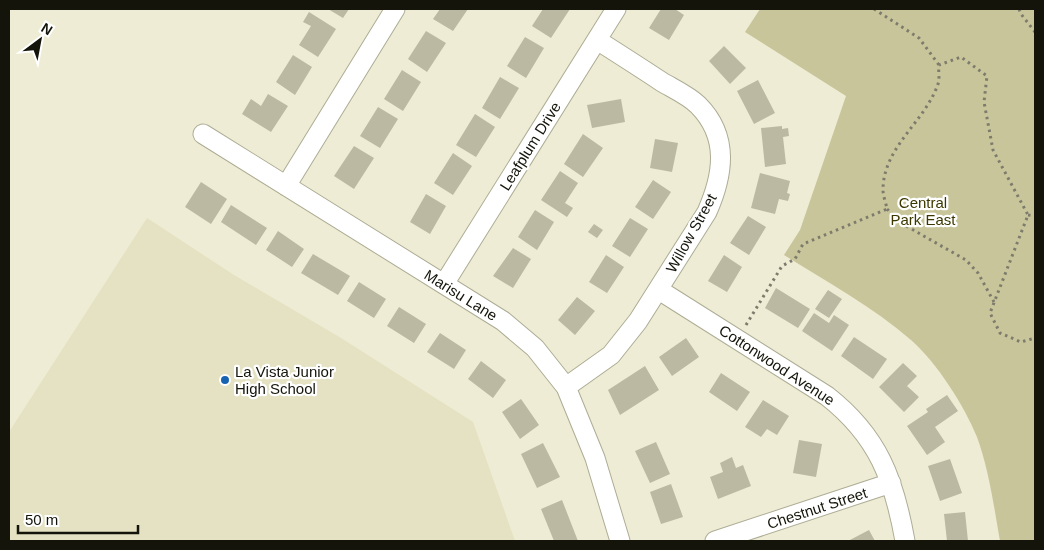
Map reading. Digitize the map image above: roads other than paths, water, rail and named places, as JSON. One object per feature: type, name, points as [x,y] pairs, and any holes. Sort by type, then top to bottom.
[{"type":"street","points":[[286,186],[395,9]]},
{"type":"street","name":"Leafplum Drive","points":[[444,284],[616,9]]},
{"type":"street","name":"Willow Street","points":[[566,387],[611,355],[638,321],[707,212],[715,193],[722,165],[719,142],[711,123],[698,105],[597,40]]},
{"type":"street","name":"Marisu Lane","points":[[203,134],[503,321],[535,348],[566,387],[595,458],[620,541]]},
{"type":"street","name":"Cottonwood Avenue","points":[[659,290],[812,386],[840,406],[869,437],[882,458],[891,482],[905,541]]},
{"type":"street","name":"Chestnut Street","points":[[715,541],[891,482]]},
{"type":"place","name":"La Vista Junior High School","points":[[225,380]]},
{"type":"park label","name":"Central Park East","points":[[923,210]]}]
